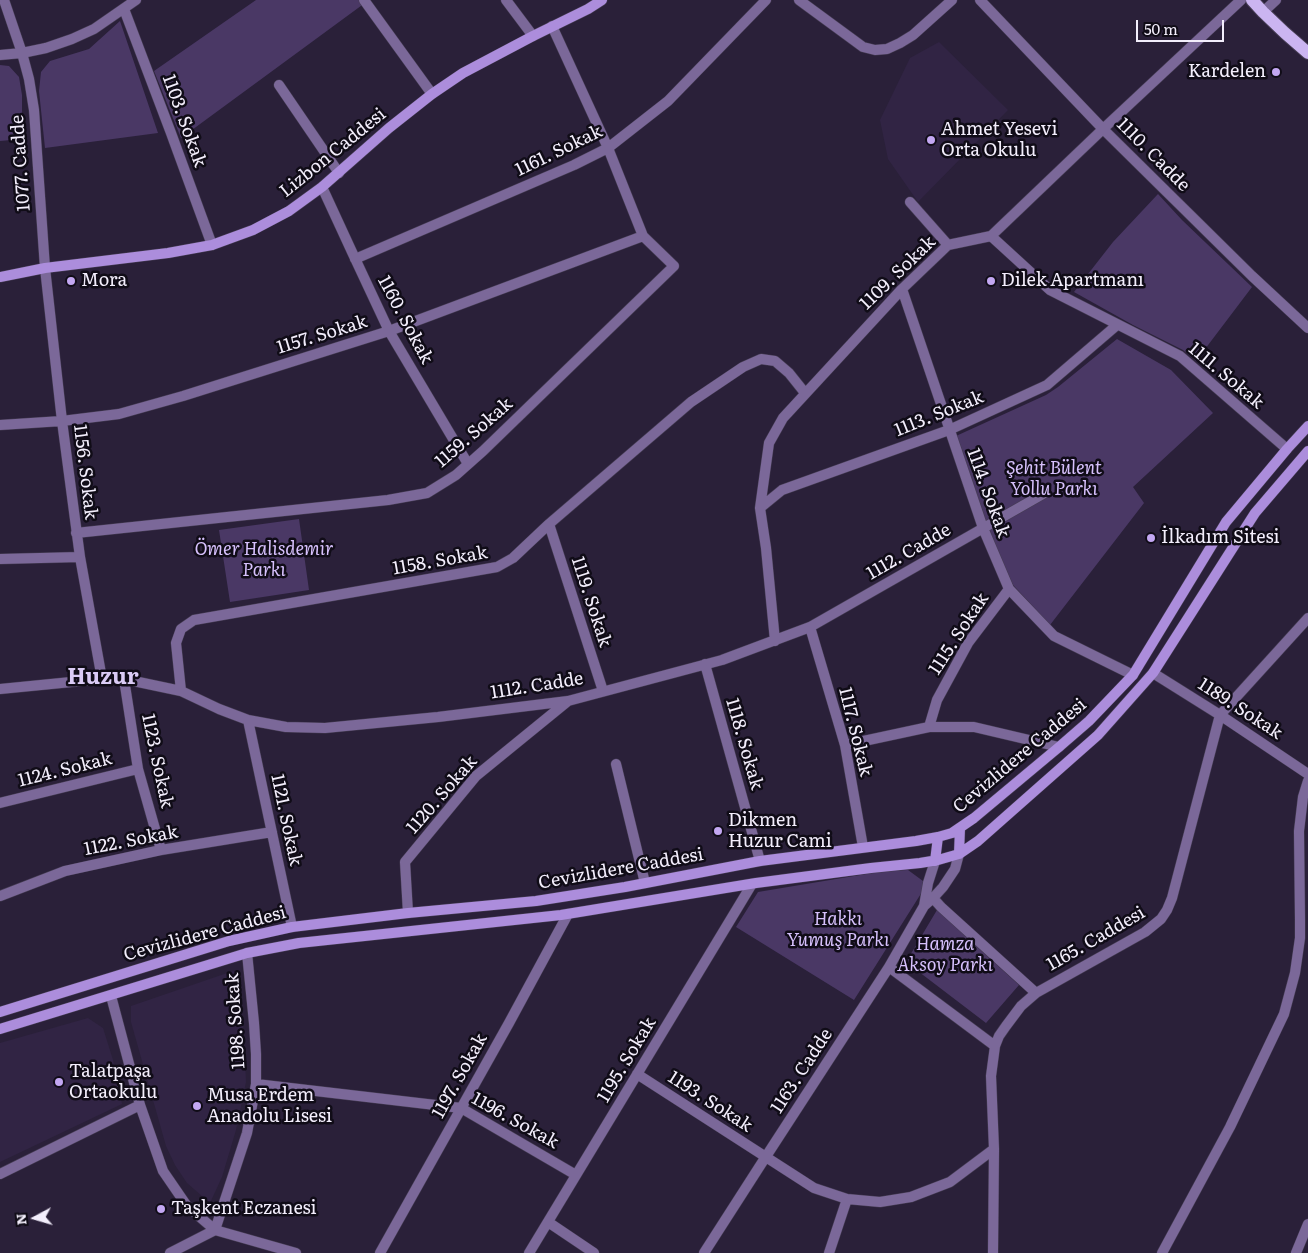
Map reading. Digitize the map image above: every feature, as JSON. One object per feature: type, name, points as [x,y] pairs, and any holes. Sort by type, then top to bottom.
[{"type":"main road","name":"Lizbon Caddesi","points":[[0,277],[45,268],[212,246],[260,226],[289,211],[322,187],[389,128],[432,94],[463,73],[602,0]]},
{"type":"main road","points":[[1252,0],[1308,53]]},
{"type":"main road","name":"Cevizlidere Caddesi","points":[[0,1012],[229,941],[292,927],[408,913],[536,901],[646,883],[760,861],[938,837],[952,832],[974,818],[1089,721],[1133,675],[1226,522],[1308,426]]},
{"type":"main road","name":"Cevizlidere Caddesi","points":[[0,1029],[247,953],[299,943],[568,914],[752,884],[871,868],[909,865],[935,861],[959,854],[978,841],[1098,735],[1153,673],[1254,513],[1308,451]]},
{"type":"main road","points":[[959,854],[960,828]]},
{"type":"main road","points":[[935,861],[938,837]]},
{"type":"main road","points":[[568,914],[577,895]]},
{"type":"street","name":"1077. Cadde","points":[[4,0],[22,53],[34,110],[45,268]]},
{"type":"street","points":[[0,54],[22,53],[46,48],[72,39],[94,29],[136,0]]},
{"type":"street","points":[[364,0],[432,94]]},
{"type":"street","points":[[506,0],[533,36]]},
{"type":"street","name":"1161. Sokak","points":[[354,258],[574,165],[608,148],[668,101],[766,0]]},
{"type":"street","points":[[799,0],[863,47],[874,50],[887,49],[900,44],[952,0]]},
{"type":"street","name":"1110. Cadde","points":[[980,0],[1103,129],[1245,270],[1308,328]]},
{"type":"street","points":[[990,236],[1241,0]]},
{"type":"street","points":[[1263,12],[1276,0]]},
{"type":"street","name":"1103. Sokak","points":[[124,9],[212,246]]},
{"type":"street","name":"1159. Sokak","points":[[76,533],[388,500],[427,493],[456,475],[483,452],[674,266],[643,236],[608,148],[552,26]]},
{"type":"street","points":[[280,85],[338,173]]},
{"type":"street","name":"1160. Sokak","points":[[322,187],[389,331],[468,464]]},
{"type":"street","points":[[910,202],[948,245]]},
{"type":"street","name":"1157. Sokak","points":[[0,425],[62,421],[119,414],[183,396],[389,331],[643,236]]},
{"type":"street","name":"1109. Sokak","points":[[775,641],[760,508],[769,443],[783,418],[805,393],[902,289],[948,245],[990,236]]},
{"type":"street","name":"1111. Sokak","points":[[990,236],[1050,290],[1180,356],[1287,449]]},
{"type":"street","name":"1156. Sokak","points":[[45,268],[76,533],[102,679]]},
{"type":"street","name":"1114. Sokak","points":[[902,289],[983,528],[1009,589],[1054,636],[1133,675]]},
{"type":"street","name":"1113. Sokak","points":[[760,508],[782,490],[949,430],[1048,385],[1117,325]]},
{"type":"street","name":"1158. Sokak","points":[[180,691],[176,642],[181,630],[194,620],[497,567],[513,558],[549,524],[691,402],[743,367],[761,360],[775,361],[789,373],[805,393]]},
{"type":"street","name":"1112. Cadde","points":[[0,689],[102,679],[124,679],[180,691],[248,720],[286,727],[325,728],[438,717],[568,701],[722,660],[810,627],[1043,494]]},
{"type":"street","name":"1119. Sokak","points":[[549,524],[603,691]]},
{"type":"street","points":[[0,559],[80,557]]},
{"type":"street","name":"1115. Sokak","points":[[929,727],[937,700],[968,643],[1009,589]]},
{"type":"street","points":[[1220,715],[1308,618]]},
{"type":"street","name":"1117. Sokak","points":[[810,627],[845,745],[863,846]]},
{"type":"street","name":"1118. Sokak","points":[[705,664],[760,861]]},
{"type":"street","name":"1189. Sokak","points":[[1153,673],[1308,774]]},
{"type":"street","name":"1123. Sokak","points":[[124,679],[138,768],[161,850]]},
{"type":"street","name":"1120. Sokak","points":[[408,913],[405,862],[476,776],[568,701]]},
{"type":"street","name":"1165. Caddesi","points":[[992,1253],[994,1150],[992,1061],[995,1046],[1013,1015],[1028,999],[1145,932],[1161,919],[1167,910],[1174,892],[1220,715]]},
{"type":"street","name":"1121. Sokak","points":[[248,720],[292,927]]},
{"type":"street","points":[[845,745],[929,727],[974,728],[1059,747]]},
{"type":"street","points":[[616,764],[646,883]]},
{"type":"street","name":"1124. Sokak","points":[[0,803],[138,768]]},
{"type":"street","points":[[1162,1253],[1230,1127],[1284,1014],[1295,973],[1300,938],[1299,831],[1308,781]]},
{"type":"street","name":"1122. Sokak","points":[[0,896],[65,870],[161,850],[272,832]]},
{"type":"street","name":"1163. Cadde","points":[[704,1253],[889,967],[924,906],[943,887],[955,869],[959,854]]},
{"type":"street","name":"1163. Cadde","points":[[924,906],[928,883],[935,861]]},
{"type":"street","name":"1195. Sokak","points":[[529,1253],[752,884]]},
{"type":"street","points":[[933,898],[1036,993]]},
{"type":"street","name":"1197. Sokak","points":[[380,1253],[568,914]]},
{"type":"street","name":"1198. Sokak","points":[[215,1230],[247,1132],[256,1084],[254,1023],[247,953]]},
{"type":"street","points":[[889,967],[995,1046]]},
{"type":"street","points":[[111,996],[140,1105],[163,1171],[187,1206],[215,1230],[296,1253]]},
{"type":"street","name":"1193. Sokak","points":[[637,1074],[814,1188],[848,1199],[880,1202],[911,1197],[950,1182],[994,1150]]},
{"type":"street","name":"1196. Sokak","points":[[256,1084],[461,1108],[576,1175]]},
{"type":"street","points":[[0,1174],[140,1105]]},
{"type":"street","points":[[829,1253],[848,1199]]},
{"type":"street","points":[[548,1222],[594,1253]]},
{"type":"street","points":[[1296,1253],[1308,1224]]},
{"type":"street","points":[[170,1253],[215,1230]]},
{"type":"shaded area","name":"Ahmet Yesevi Orta Okulu","points":[[939,42],[1008,110],[918,202],[888,159],[880,120],[910,58]]},
{"type":"shaded area","name":"Musa Erdem Anadolu Lisesi","points":[[233,971],[237,973],[244,1037],[246,1082],[236,1130],[222,1177],[210,1203],[187,1183],[175,1165],[166,1146],[131,1022],[131,1006]]},
{"type":"shaded area","name":"Talatpaşa Ortaokulu","points":[[88,1018],[103,1028],[113,1060],[122,1104],[0,1162],[0,1043]]},
{"type":"green space","points":[[256,0],[369,0],[181,138],[154,71]]},
{"type":"green space","points":[[120,21],[158,133],[45,148],[39,91],[41,72],[50,61],[89,49]]},
{"type":"green space","points":[[0,65],[9,66],[19,77],[22,95],[22,139],[0,141]]},
{"type":"green space","points":[[1158,194],[1182,220],[1252,287],[1196,361],[1183,350],[1074,292],[1113,242]]},
{"type":"green space","name":"Şehit Bülent Yollu Parkı","points":[[1117,339],[1171,370],[1213,413],[1133,487],[1144,503],[1050,625],[1013,585],[982,517],[956,436],[1046,395]]},
{"type":"green space","name":"Ömer Halisdemir Parkı","points":[[299,519],[309,590],[230,602],[219,530]]},
{"type":"green space","name":"Hakkı Yumuş Parkı","points":[[908,870],[923,881],[922,892],[854,1000],[736,927],[758,892],[884,871]]},
{"type":"green space","name":"Hamza Aksoy Parkı","points":[[937,910],[1019,985],[986,1023],[906,962]]},
{"type":"place","name":"Kardelen","points":[[1276,72]]},
{"type":"place","name":"Ahmet Yesevi Orta Okulu","points":[[931,140]]},
{"type":"place","name":"Mora","points":[[71,281]]},
{"type":"place","name":"Dilek Apartmanı","points":[[991,281]]},
{"type":"place","name":"İlkadım Sitesi","points":[[1151,538]]},
{"type":"place","name":"Dikmen Huzur Cami","points":[[718,831]]},
{"type":"place","name":"Talatpaşa Ortaokulu","points":[[59,1082]]},
{"type":"place","name":"Musa Erdem Anadolu Lisesi","points":[[197,1106]]},
{"type":"place","name":"Taşkent Eczanesi","points":[[161,1209]]},
{"type":"district","name":"Huzur","points":[[103,678]]}]
